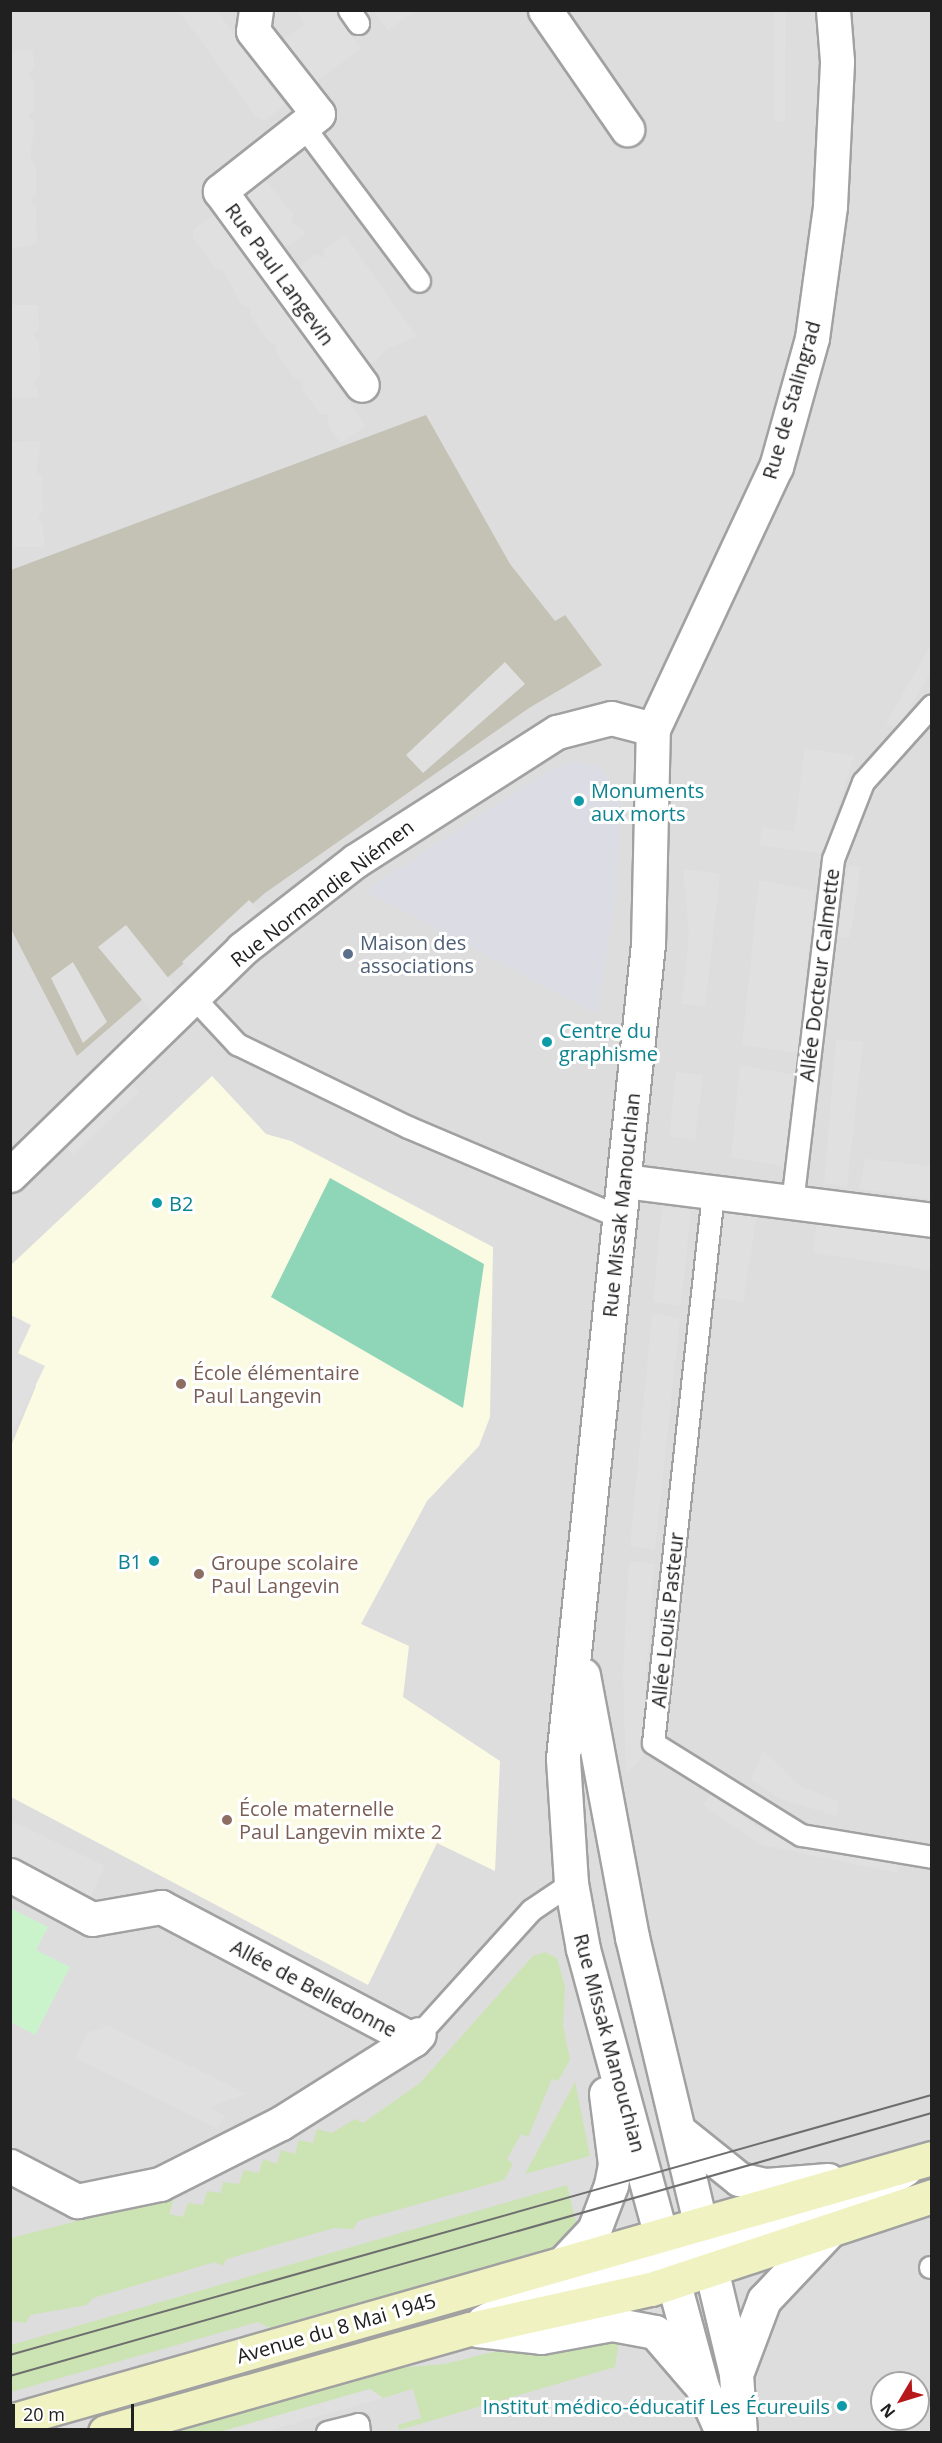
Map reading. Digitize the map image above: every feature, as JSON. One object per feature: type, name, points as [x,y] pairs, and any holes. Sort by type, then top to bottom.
[{"type":"main road","points":[[689,2253],[865,2177],[923,2161]]},
{"type":"main road","points":[[689,2253],[829,2231],[932,2196]]},
{"type":"main road","name":"Avenue du 8 Mai 1945","points":[[10,2421],[561,2265],[689,2253]]},
{"type":"main road","name":"Avenue du 8 Mai 1945","points":[[105,2433],[470,2329],[689,2253]]},
{"type":"street","points":[[256,10],[253,32],[318,114],[304,127]]},
{"type":"street","points":[[545,10],[627,129]]},
{"type":"street","name":"Rue de Stalingrad","points":[[653,729],[776,466],[812,338],[830,206],[837,61],[833,10]]},
{"type":"street","name":"Rue Paul Langevin","points":[[304,127],[220,191],[362,385]]},
{"type":"street","name":"Rue Normandie Niémen","points":[[10,1175],[195,999],[242,949],[355,861],[557,732],[611,718],[653,729]]},
{"type":"street","name":"Rue Missak Manouchian","points":[[653,729],[648,944],[564,1758],[571,1883],[590,1972],[604,2026],[736,2374],[739,2433]]},
{"type":"street","points":[[624,1181],[932,1220]]},
{"type":"street","name":"Rue Missak Manouchian","points":[[577,1644],[632,1937],[683,2134],[689,2253],[702,2387],[722,2433]]},
{"type":"street","name":"Allée de Belledonne","points":[[10,1875],[92,1919],[161,1907],[416,2037]]},
{"type":"street","points":[[590,1972],[643,2043],[721,2400],[739,2433]]},
{"type":"street","points":[[561,2265],[594,2230],[615,2164],[604,2026]]},
{"type":"street","points":[[10,2166],[77,2201],[160,2184],[281,2123],[416,2037]]},
{"type":"street","points":[[683,2134],[739,2179],[766,2185],[865,2177]]},
{"type":"street","points":[[689,2253],[844,2209],[923,2161]]},
{"type":"street","points":[[736,2374],[751,2322],[764,2300],[829,2231]]},
{"type":"street","points":[[470,2329],[541,2337],[612,2324],[655,2332],[702,2387]]},
{"type":"lane","points":[[304,127],[419,281]]},
{"type":"lane","name":"Allée Docteur Calmette","points":[[792,1203],[833,859],[863,782],[932,705]]},
{"type":"lane","points":[[195,999],[237,1044],[408,1127],[620,1217]]},
{"type":"lane","name":"Allée Louis Pasteur","points":[[713,1193],[653,1743],[801,1835],[932,1857]]},
{"type":"lane","name":"Allée de Belledonne","points":[[416,2037],[531,1910],[571,1883]]},
{"type":"lane","points":[[327,2433],[358,2424],[359,2433]]},
{"type":"shaded area","points":[[11,11],[931,11],[931,2432],[11,2432]]},
{"type":"shaded area","points":[[179,11],[217,11],[285,105],[265,120],[257,118]]},
{"type":"shaded area","points":[[296,11],[333,11],[361,49],[312,84],[281,41],[305,24]]},
{"type":"shaded area","points":[[374,11],[410,11],[412,13],[388,30]]},
{"type":"shaded area","points":[[774,11],[786,11],[785,122],[774,121]]},
{"type":"shaded area","points":[[33,50],[34,68],[28,74],[34,80],[34,111],[28,116],[35,122],[30,158],[36,165],[36,195],[31,201],[36,207],[37,243],[11,249],[11,51]]},
{"type":"shaded area","points":[[265,180],[293,214],[291,222],[306,233],[281,251],[242,195]]},
{"type":"shaded area","points":[[215,214],[366,426],[341,443],[327,424],[329,415],[320,414],[302,389],[303,381],[295,379],[276,352],[277,344],[269,342],[250,315],[250,307],[242,305],[223,270],[215,268],[193,238],[194,229]]},
{"type":"shaded area","points":[[345,235],[417,337],[387,349],[366,369],[295,270],[317,254],[325,259],[323,250]]},
{"type":"shaded area","points":[[11,305],[38,305],[39,329],[33,335],[39,341],[40,374],[34,381],[40,397],[11,398]]},
{"type":"shaded area","points":[[426,415],[510,564],[555,621],[565,615],[602,665],[529,708],[265,893],[77,1056],[11,929],[11,570]]},
{"type":"shaded area","points":[[41,441],[36,472],[42,477],[43,511],[37,517],[43,523],[44,547],[13,547],[11,442]]},
{"type":"shaded area","points":[[931,644],[931,671],[898,729],[886,723]]},
{"type":"shaded area","points":[[505,662],[525,684],[423,773],[406,755]]},
{"type":"shaded area","points":[[805,748],[854,756],[823,854],[759,845],[762,827],[794,832]]},
{"type":"shaded area","points":[[572,761],[600,766],[621,797],[616,896],[597,1014],[365,891],[546,772]]},
{"type":"shaded area","points":[[848,866],[861,867],[850,938],[836,936]]},
{"type":"shaded area","points":[[683,869],[720,874],[705,1006],[682,1004],[689,933]]},
{"type":"shaded area","points":[[759,880],[815,891],[798,1053],[742,1045]]},
{"type":"shaded area","points":[[249,900],[259,910],[193,973],[182,962]]},
{"type":"shaded area","points":[[126,925],[177,989],[153,1013],[98,947]]},
{"type":"shaded area","points":[[73,962],[107,1022],[83,1043],[51,978]]},
{"type":"shaded area","points":[[836,1039],[863,1042],[847,1187],[824,1183]]},
{"type":"shaded area","points":[[740,1065],[796,1075],[786,1167],[731,1157]]},
{"type":"shaded area","points":[[676,1072],[703,1075],[695,1140],[669,1136]]},
{"type":"shaded area","name":"Groupe scolaire Paul Langevin","points":[[212,1076],[266,1134],[291,1141],[493,1247],[490,1417],[479,1446],[427,1501],[361,1624],[409,1646],[403,1697],[500,1761],[495,1871],[437,1843],[368,1985],[11,1797],[11,1446],[36,1386],[11,1350],[11,1265]]},
{"type":"shaded area","points":[[132,1083],[139,1092],[73,1155],[64,1145]]},
{"type":"shaded area","points":[[865,1159],[931,1166],[931,1199],[859,1189]]},
{"type":"shaded area","points":[[662,1206],[691,1210],[681,1306],[653,1302]]},
{"type":"shaded area","points":[[722,1212],[757,1216],[743,1302],[716,1298]]},
{"type":"shaded area","points":[[817,1218],[931,1238],[931,1270],[813,1253]]},
{"type":"shaded area","points":[[652,1313],[680,1318],[655,1550],[630,1546]]},
{"type":"shaded area","points":[[11,1315],[31,1325],[18,1353],[45,1366],[11,1436]]},
{"type":"shaded area","points":[[629,1561],[654,1564],[645,1698],[651,1748],[626,1774],[623,1673]]},
{"type":"shaded area","points":[[763,1750],[801,1787],[839,1801],[837,1816],[778,1798],[751,1780]]},
{"type":"shaded area","points":[[711,1795],[765,1832],[814,1847],[899,1861],[897,1873],[762,1845],[703,1805]]},
{"type":"shaded area","points":[[10,1820],[105,1866],[91,1896],[11,1856]]},
{"type":"shaded area","points":[[109,2026],[247,2094],[209,2107],[225,2116],[218,2129],[75,2058],[87,2033]]},
{"type":"shaded area","points":[[370,2389],[383,2398],[264,2432],[220,2432]]},
{"type":"green space","points":[[330,1178],[484,1264],[463,1408],[271,1297]]},
{"type":"green space","points":[[10,1908],[48,1927],[36,1950],[70,1967],[35,2035],[11,2022]]},
{"type":"green space","points":[[545,1952],[557,1958],[565,1987],[563,2026],[570,2060],[558,2081],[552,2079],[528,2137],[521,2134],[507,2159],[513,2164],[504,2180],[358,2221],[353,2229],[334,2228],[227,2259],[222,2266],[215,2262],[93,2298],[87,2305],[30,2315],[26,2323],[11,2321],[11,2238],[112,2212],[179,2183],[169,2214],[183,2217],[188,2203],[203,2205],[207,2191],[221,2193],[223,2182],[239,2184],[244,2170],[259,2173],[263,2159],[277,2164],[281,2150],[295,2154],[299,2140],[313,2143],[317,2129],[332,2133],[355,2119],[363,2123],[420,2083],[533,1956]]},
{"type":"green space","points":[[575,2082],[590,2156],[525,2174]]},
{"type":"green space","points":[[567,2185],[578,2230],[548,2250],[270,2328],[258,2322],[11,2392],[11,2345]]},
{"type":"green space","points":[[620,2334],[615,2367],[399,2430],[398,2425],[421,2418],[413,2389],[383,2398],[370,2389],[220,2432],[149,2432],[376,2370],[445,2364],[509,2348]]},
{"type":"tram line","points":[[10,2355],[932,2095]]},
{"type":"tram line","points":[[10,2376],[932,2113]]},
{"type":"place","name":"Monuments aux morts","points":[[579,801]]},
{"type":"place","name":"Maison des associations","points":[[348,954]]},
{"type":"place","name":"Centre du graphisme","points":[[547,1042]]},
{"type":"place","name":"B2","points":[[157,1203]]},
{"type":"place","name":"École élémentaire Paul Langevin","points":[[181,1384]]},
{"type":"place","name":"B1","points":[[154,1561]]},
{"type":"place","name":"Groupe scolaire Paul Langevin","points":[[199,1574]]},
{"type":"place","name":"École maternelle Paul Langevin mixte 2","points":[[227,1820]]},
{"type":"place","name":"Institut médico-éducatif Les Écureuils","points":[[842,2406]]}]
